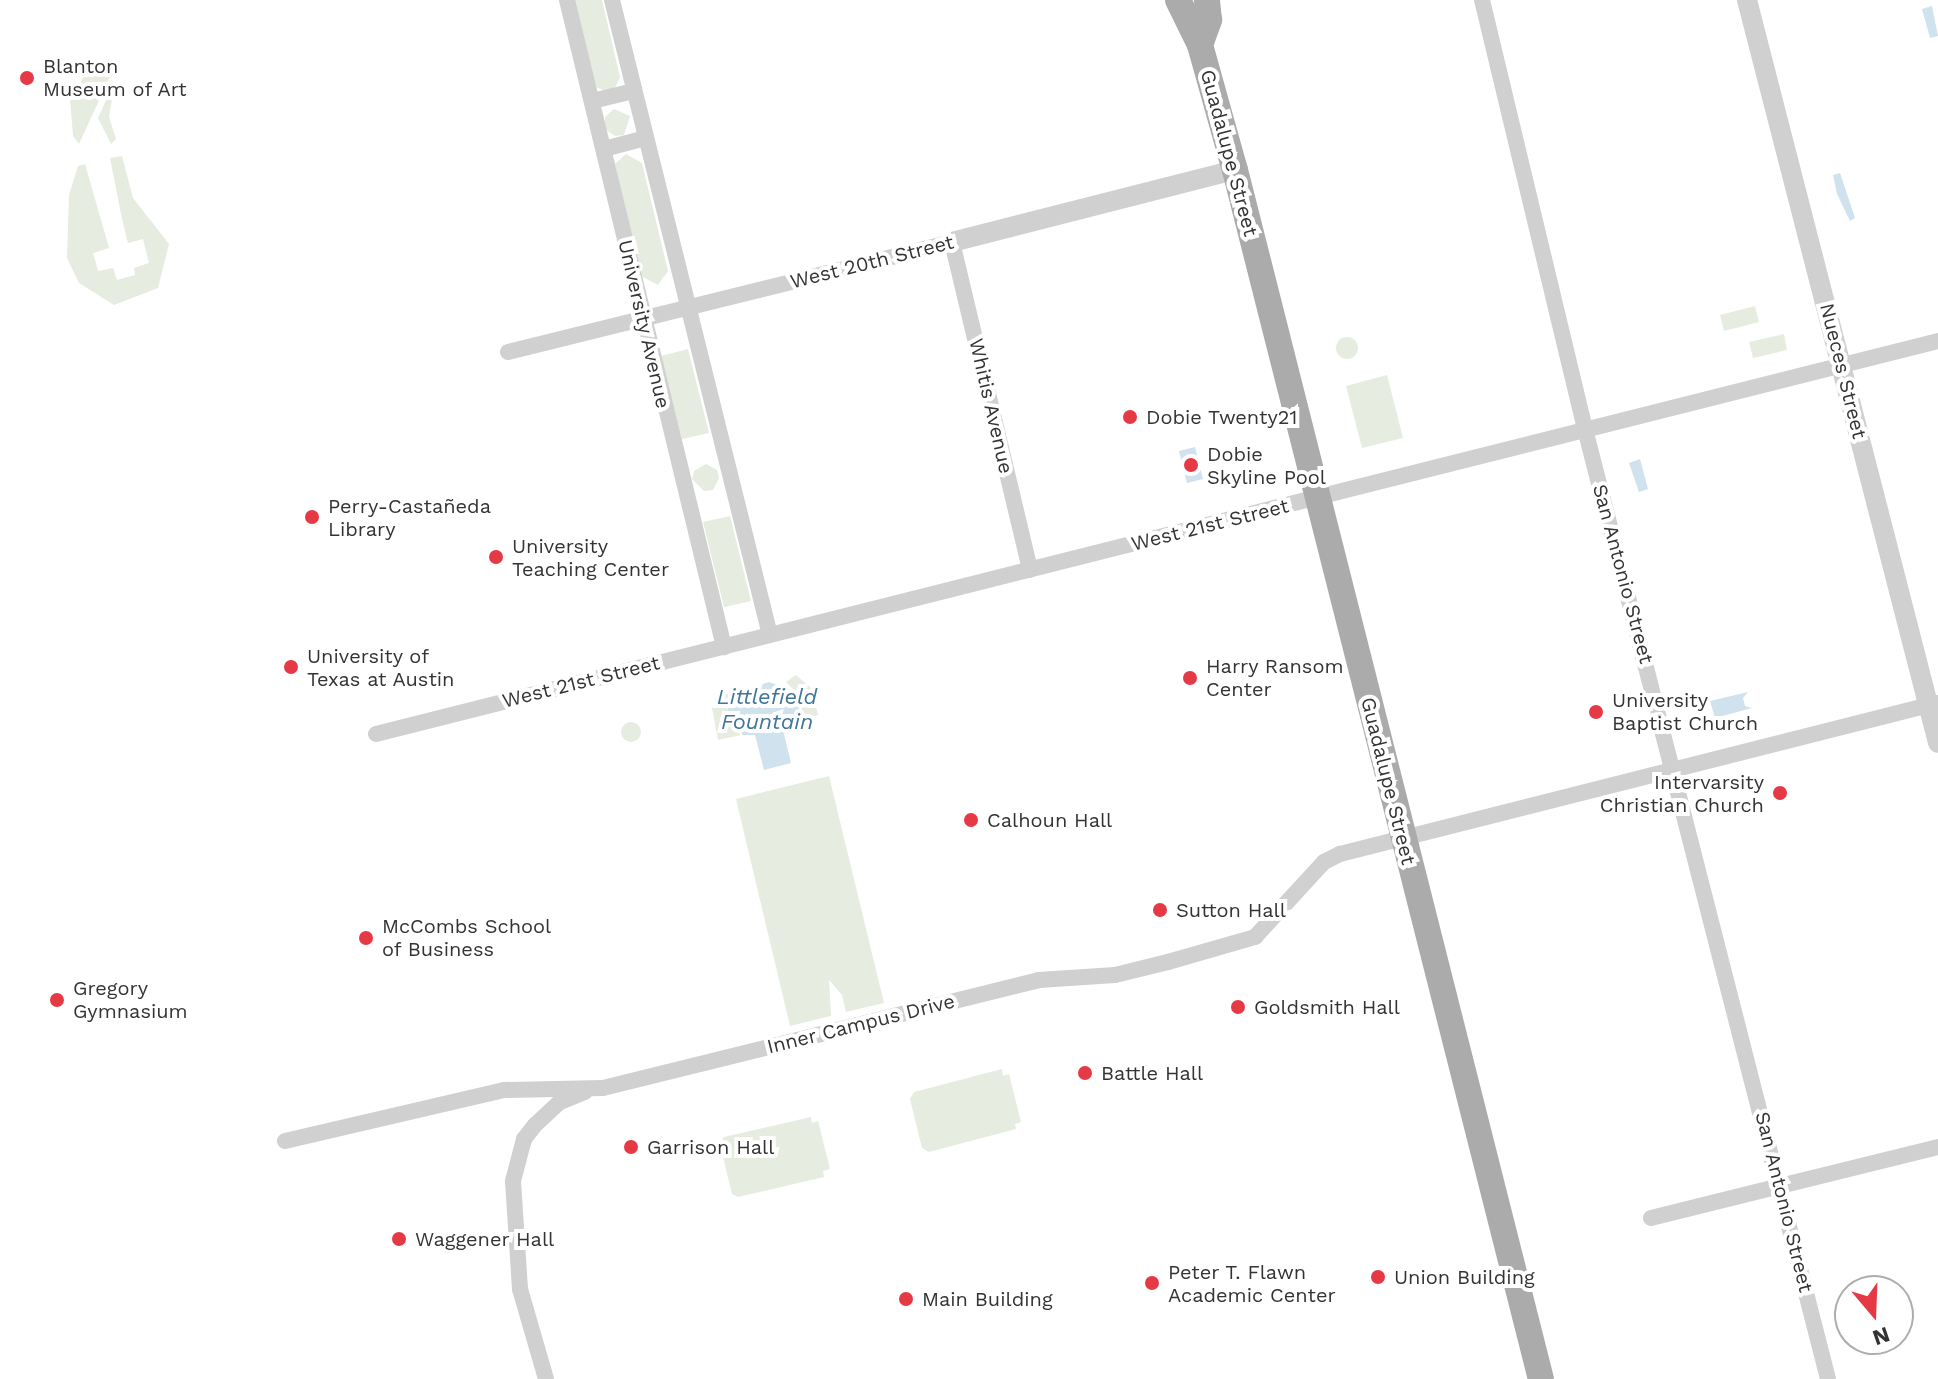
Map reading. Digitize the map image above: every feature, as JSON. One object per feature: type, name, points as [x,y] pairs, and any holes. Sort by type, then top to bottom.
[{"type":"main road","name":"Guadalupe Street","points":[[1178,0],[1200,45],[1235,170],[1541,1379]]},
{"type":"main road","points":[[1200,45],[1209,20],[1207,0]]},
{"type":"street","name":"University Avenue","points":[[567,0],[724,647]]},
{"type":"street","points":[[612,0],[770,635]]},
{"type":"street","name":"San Antonio Street","points":[[1482,0],[1585,429],[1828,1379]]},
{"type":"street","name":"Nueces Street","points":[[1747,0],[1933,704],[1938,743]]},
{"type":"street","points":[[592,101],[634,91]]},
{"type":"street","points":[[604,149],[646,138]]},
{"type":"street","name":"West 20th Street","points":[[508,352],[1235,170]]},
{"type":"street","name":"Whitis Avenue","points":[[952,242],[1030,570]]},
{"type":"street","name":"West 21st Street","points":[[376,734],[1938,341]]},
{"type":"street","name":"Inner Campus Drive","points":[[285,1141],[504,1090],[603,1088],[1039,980],[1115,975],[1245,941],[1271,924],[1324,862],[1402,838],[1933,704]]},
{"type":"street","points":[[546,1379],[528,1327],[513,1241],[511,1200],[517,1159],[535,1125],[560,1102],[603,1088]]},
{"type":"street","points":[[1651,1218],[1938,1147]]},
{"type":"shaded area","points":[[573,0],[602,0],[620,77],[615,88],[605,91],[596,87]]},
{"type":"shaded area","points":[[95,67],[111,74],[79,144],[73,136],[70,99],[89,69]]},
{"type":"shaded area","points":[[115,81],[109,117],[116,139],[111,144],[98,118]]},
{"type":"shaded area","points":[[614,109],[630,116],[624,135],[615,136],[605,129],[605,117]]},
{"type":"shaded area","points":[[626,154],[642,163],[668,271],[658,285],[641,276],[615,164]]},
{"type":"shaded area","points":[[122,156],[133,198],[169,244],[158,288],[114,305],[79,283],[67,258],[69,195],[78,166],[85,164],[109,248],[93,253],[98,271],[113,268],[117,280],[135,275],[134,268],[149,263],[143,239],[128,243],[110,158]]},
{"type":"shaded area","points":[[1755,306],[1759,322],[1724,331],[1720,315]]},
{"type":"shaded area","points":[[1784,334],[1787,350],[1753,358],[1749,342]]},
{"type":"shaded area","points":[[1343,337],[1351,337],[1358,348],[1351,359],[1343,359],[1336,352],[1336,344]]},
{"type":"shaded area","points":[[688,349],[709,433],[682,439],[661,356]]},
{"type":"shaded area","points":[[1387,375],[1403,438],[1362,448],[1346,386]]},
{"type":"shaded area","points":[[706,464],[717,470],[719,478],[713,490],[704,491],[692,479],[694,471]]},
{"type":"shaded area","points":[[730,516],[751,601],[724,607],[703,522]]},
{"type":"shaded area","points":[[796,675],[811,688],[818,715],[796,720],[802,713],[801,697],[786,682]]},
{"type":"shaded area","points":[[728,694],[727,722],[741,735],[718,740],[712,708],[719,695]]},
{"type":"shaded area","points":[[627,722],[635,722],[641,732],[635,742],[627,742],[621,736],[621,728]]},
{"type":"shaded area","points":[[829,776],[884,1003],[846,1012],[842,995],[829,980],[831,1016],[790,1026],[736,799]]},
{"type":"shaded area","points":[[1002,1069],[1003,1076],[1009,1074],[1021,1122],[1015,1124],[1016,1129],[929,1152],[922,1148],[910,1099],[914,1092]]},
{"type":"shaded area","points":[[811,1117],[812,1123],[818,1121],[830,1169],[823,1171],[824,1177],[738,1197],[732,1194],[720,1144],[724,1137]]},
{"type":"water","points":[[1932,6],[1938,36],[1930,38],[1922,9]]},
{"type":"water","points":[[1840,173],[1855,218],[1850,221],[1837,194],[1833,175]]},
{"type":"water","name":"Dobie Skyline Pool","points":[[1195,447],[1203,479],[1187,483],[1179,451]]},
{"type":"water","points":[[1640,459],[1648,489],[1639,492],[1629,463]]},
{"type":"water","name":"Littlefield Fountain","points":[[769,682],[795,691],[799,709],[792,726],[783,730],[791,763],[764,770],[755,735],[743,735],[726,717],[729,704],[741,691]]},
{"type":"water","points":[[1748,692],[1743,698],[1745,706],[1752,708],[1715,718],[1710,701]]},
{"type":"place","name":"Blanton Museum of Art","points":[[27,78]]},
{"type":"place","name":"Dobie Twenty21","points":[[1130,417]]},
{"type":"place","name":"Dobie Skyline Pool","points":[[1191,465]]},
{"type":"place","name":"Perry-Castañeda Library","points":[[312,517]]},
{"type":"place","name":"University Teaching Center","points":[[496,557]]},
{"type":"place","name":"University of Texas at Austin","points":[[291,667]]},
{"type":"place","name":"Harry Ransom Center","points":[[1190,678]]},
{"type":"place","name":"University Baptist Church","points":[[1596,712]]},
{"type":"place","name":"Intervarsity Christian Church","points":[[1780,793]]},
{"type":"place","name":"Calhoun Hall","points":[[971,820]]},
{"type":"place","name":"Sutton Hall","points":[[1160,910]]},
{"type":"place","name":"McCombs School of Business","points":[[366,938]]},
{"type":"place","name":"Gregory Gymnasium","points":[[57,1000]]},
{"type":"place","name":"Goldsmith Hall","points":[[1238,1007]]},
{"type":"place","name":"Battle Hall","points":[[1085,1073]]},
{"type":"place","name":"Garrison Hall","points":[[631,1147]]},
{"type":"place","name":"Waggener Hall","points":[[399,1239]]},
{"type":"place","name":"Union Building","points":[[1378,1277]]},
{"type":"place","name":"Peter T. Flawn Academic Center","points":[[1152,1283]]},
{"type":"place","name":"Main Building","points":[[906,1299]]}]
